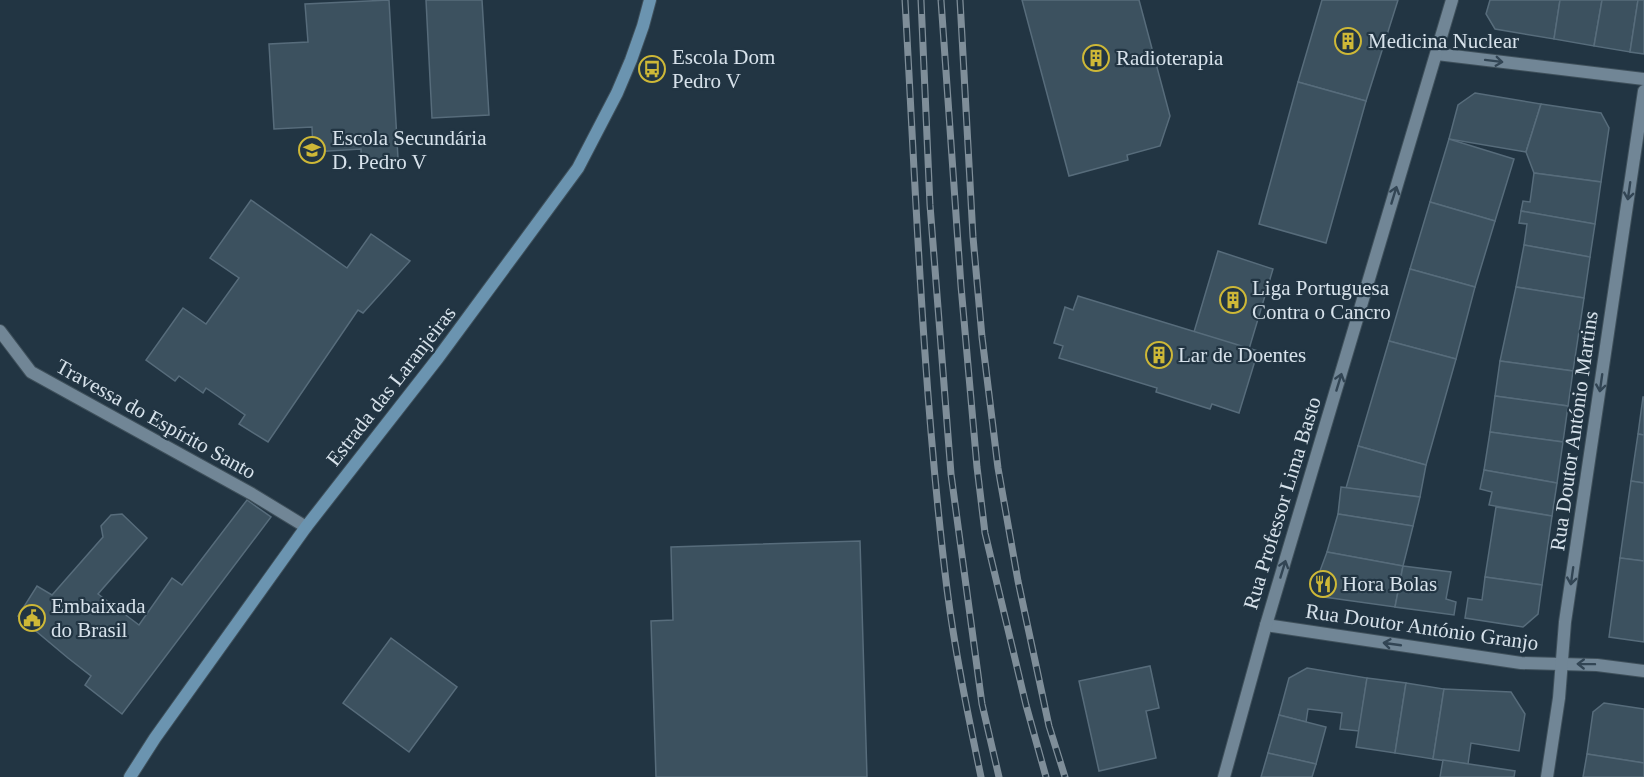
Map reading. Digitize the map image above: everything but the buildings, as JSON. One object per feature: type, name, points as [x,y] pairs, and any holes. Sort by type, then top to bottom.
[{"type":"main road","name":"Estrada das Laranjeiras","points":[[130,777],[155,738],[306,527],[438,358],[578,168],[627,71],[650,0]]},
{"type":"street","name":"Rua Professor Lima Basto","points":[[1224,777],[1266,625],[1452,0]]},
{"type":"street","points":[[1437,54],[1644,79]]},
{"type":"street","name":"Rua Doutor António Martins","points":[[1547,777],[1559,698],[1567,610],[1644,91]]},
{"type":"street","name":"Travessa do Espírito Santo","points":[[0,331],[31,372],[252,494],[306,527]]},
{"type":"street","name":"Rua Doutor António Granjo","points":[[1266,625],[1521,663],[1597,665],[1644,671]]},
{"type":"railway","points":[[905,0],[921,295],[939,516],[954,636],[981,777]]},
{"type":"railway","points":[[921,0],[930,205],[951,474],[982,704],[999,777]]},
{"type":"railway","points":[[941,0],[961,286],[985,533],[1026,705],[1046,777]]},
{"type":"railway","points":[[960,0],[973,237],[982,337],[998,468],[1018,581],[1049,726],[1065,777]]},
{"type":"place","name":"Medicina Nuclear","points":[[1348,41]]},
{"type":"place","name":"Radioterapia","points":[[1096,58]]},
{"type":"place","name":"Escola Dom Pedro V","points":[[652,69]]},
{"type":"place","name":"Escola Secundária D. Pedro V","points":[[312,150]]},
{"type":"place","name":"Liga Portuguesa Contra o Cancro","points":[[1233,300]]},
{"type":"place","name":"Lar de Doentes","points":[[1159,355]]},
{"type":"place","name":"Hora Bolas","points":[[1323,584]]},
{"type":"place","name":"Embaixada do Brasil","points":[[32,618]]}]
